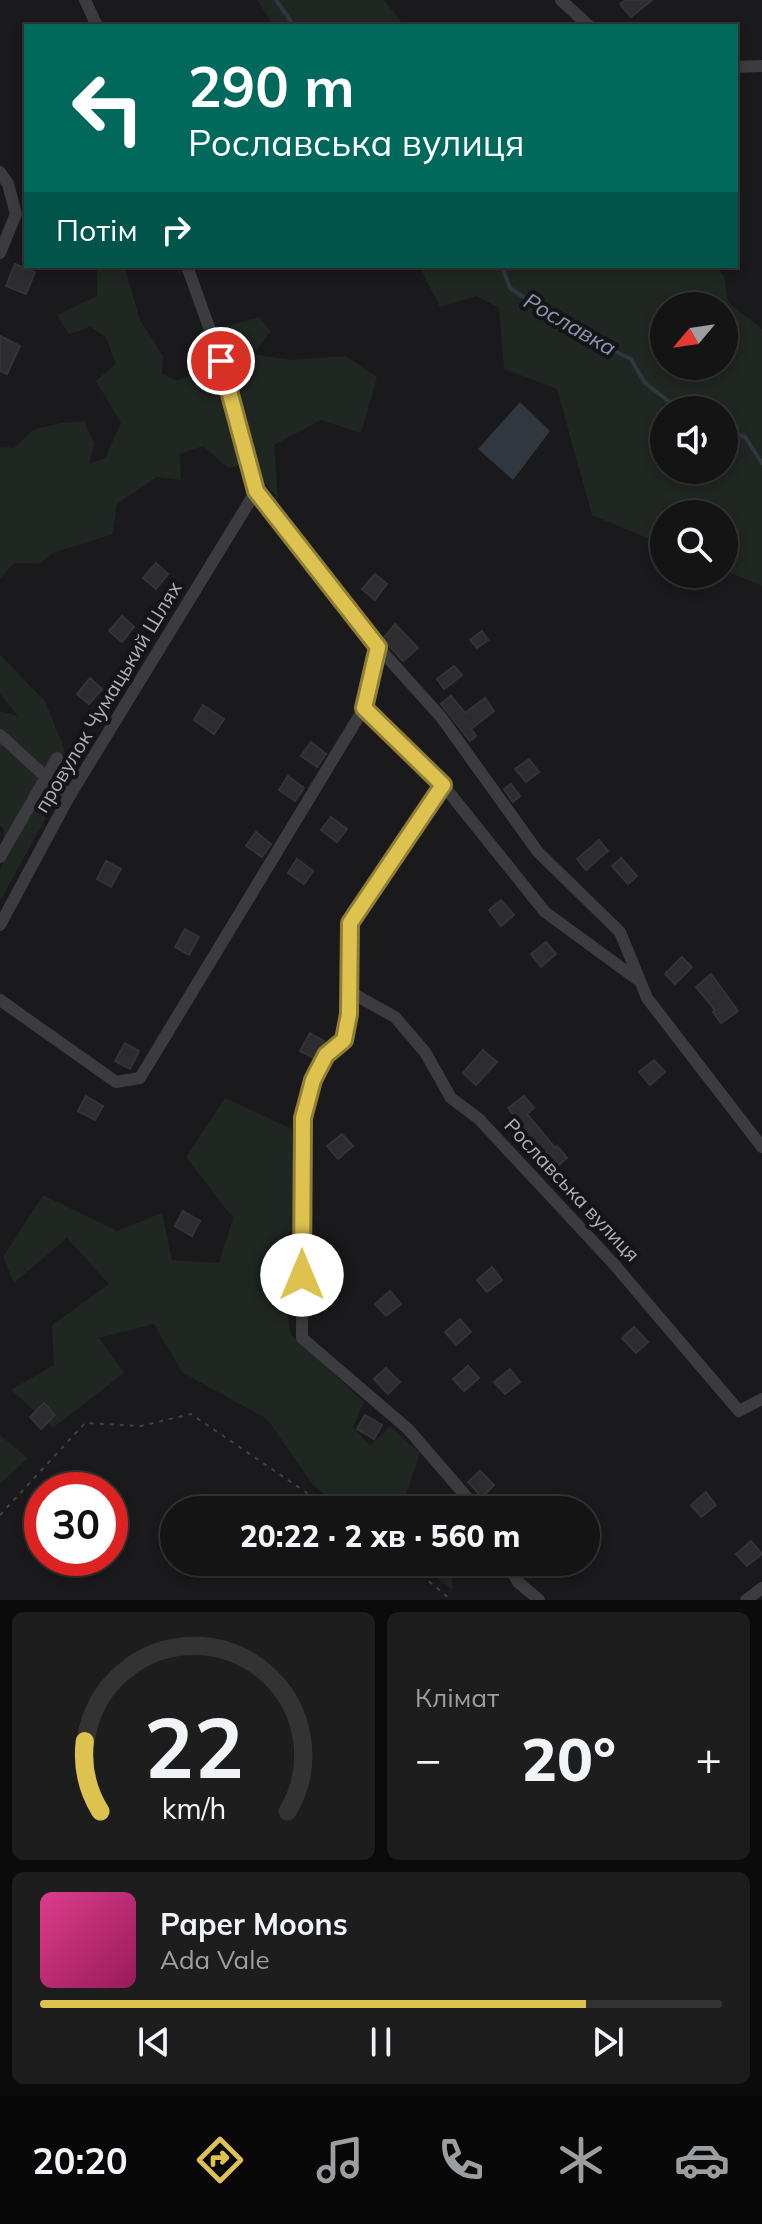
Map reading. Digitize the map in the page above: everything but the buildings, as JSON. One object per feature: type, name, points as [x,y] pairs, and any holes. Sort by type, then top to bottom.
[{"type":"street","points":[[85,0],[96,24]]},
{"type":"street","points":[[561,0],[587,24]]},
{"type":"street","points":[[738,67],[762,66]]},
{"type":"street","points":[[0,172],[8,184],[16,214],[0,253]]},
{"type":"street","points":[[188,268],[221,361],[256,491],[378,647],[441,717],[538,852],[620,932],[647,998],[762,1147]]},
{"type":"street","name":"провулок Чумацький Шлях","points":[[0,925],[70,795],[256,491]]},
{"type":"street","points":[[0,1000],[116,1082],[140,1078],[364,708],[378,647]]},
{"type":"street","points":[[364,708],[443,785],[545,912],[640,982]]},
{"type":"street","points":[[0,735],[70,795]]},
{"type":"street","points":[[0,857],[57,758]]},
{"type":"street","points":[[443,785],[350,923],[349,1014],[344,1040],[326,1055],[313,1080],[303,1118],[302,1338],[408,1429],[466,1496]]},
{"type":"street","name":"Рославська вулиця","points":[[350,992],[395,1017],[425,1052],[451,1098],[479,1119],[612,1262],[739,1411],[762,1399]]},
{"type":"street","points":[[515,1576],[539,1600]]},
{"type":"street","points":[[746,1600],[762,1588]]},
{"type":"path","points":[[0,1515],[85,1423],[141,1426],[191,1414],[311,1496]]},
{"type":"path","points":[[423,1576],[451,1600]]},
{"type":"shaded area","points":[[257,0],[384,0],[403,24],[273,24]]},
{"type":"shaded area","points":[[97,268],[125,268],[140,320],[163,356],[162,374],[177,381],[195,372],[219,376],[239,466],[228,468],[203,446],[180,454],[181,480],[157,477],[117,504],[113,534],[53,553],[39,564],[14,563],[0,579],[0,447],[14,448],[33,430],[84,421],[94,444],[89,464],[105,458],[121,423],[96,381],[116,364],[106,337],[91,327],[69,334],[57,315],[97,296]]},
{"type":"shaded area","points":[[420,268],[718,268],[724,276],[726,292],[650,292],[650,380],[738,380],[738,310],[762,329],[762,586],[738,576],[738,500],[650,500],[650,539],[592,515],[557,389],[504,369],[499,308],[476,296],[440,307]]},
{"type":"shaded area","points":[[259,317],[271,331],[253,354],[292,360],[345,356],[377,377],[361,433],[321,420],[274,445],[278,499],[262,480],[221,328]]},
{"type":"shaded area","points":[[520,402],[550,431],[513,480],[478,449]]},
{"type":"shaded area","points":[[0,655],[45,701],[64,748],[58,796],[0,901],[4,829],[0,826],[0,711],[18,716],[0,694]]},
{"type":"shaded area","points":[[225,1098],[292,1129],[294,1226],[276,1252],[291,1335],[364,1402],[353,1427],[370,1446],[390,1426],[420,1453],[406,1496],[328,1496],[313,1485],[267,1419],[182,1372],[154,1324],[99,1338],[124,1373],[53,1428],[11,1390],[54,1365],[52,1325],[109,1284],[67,1238],[14,1283],[3,1257],[43,1195],[117,1231],[162,1213],[172,1260],[219,1263],[233,1218],[186,1157]]},
{"type":"shaded area","points":[[0,1435],[28,1458],[0,1484]]},
{"type":"shaded area","points":[[434,1576],[452,1576],[453,1590]]},
{"type":"waterway","name":"Рославка","points":[[276,0],[293,24]]},
{"type":"waterway","name":"Рославка","points":[[503,268],[510,288],[571,330],[631,359],[645,383],[662,396]]},
{"type":"waterway","name":"Рославка","points":[[738,435],[745,437],[762,463]]},
{"type":"route","points":[[221,361],[256,491],[378,647],[364,708],[443,785],[350,923],[349,1014],[344,1040],[326,1055],[313,1080],[303,1118],[302,1275]]}]
